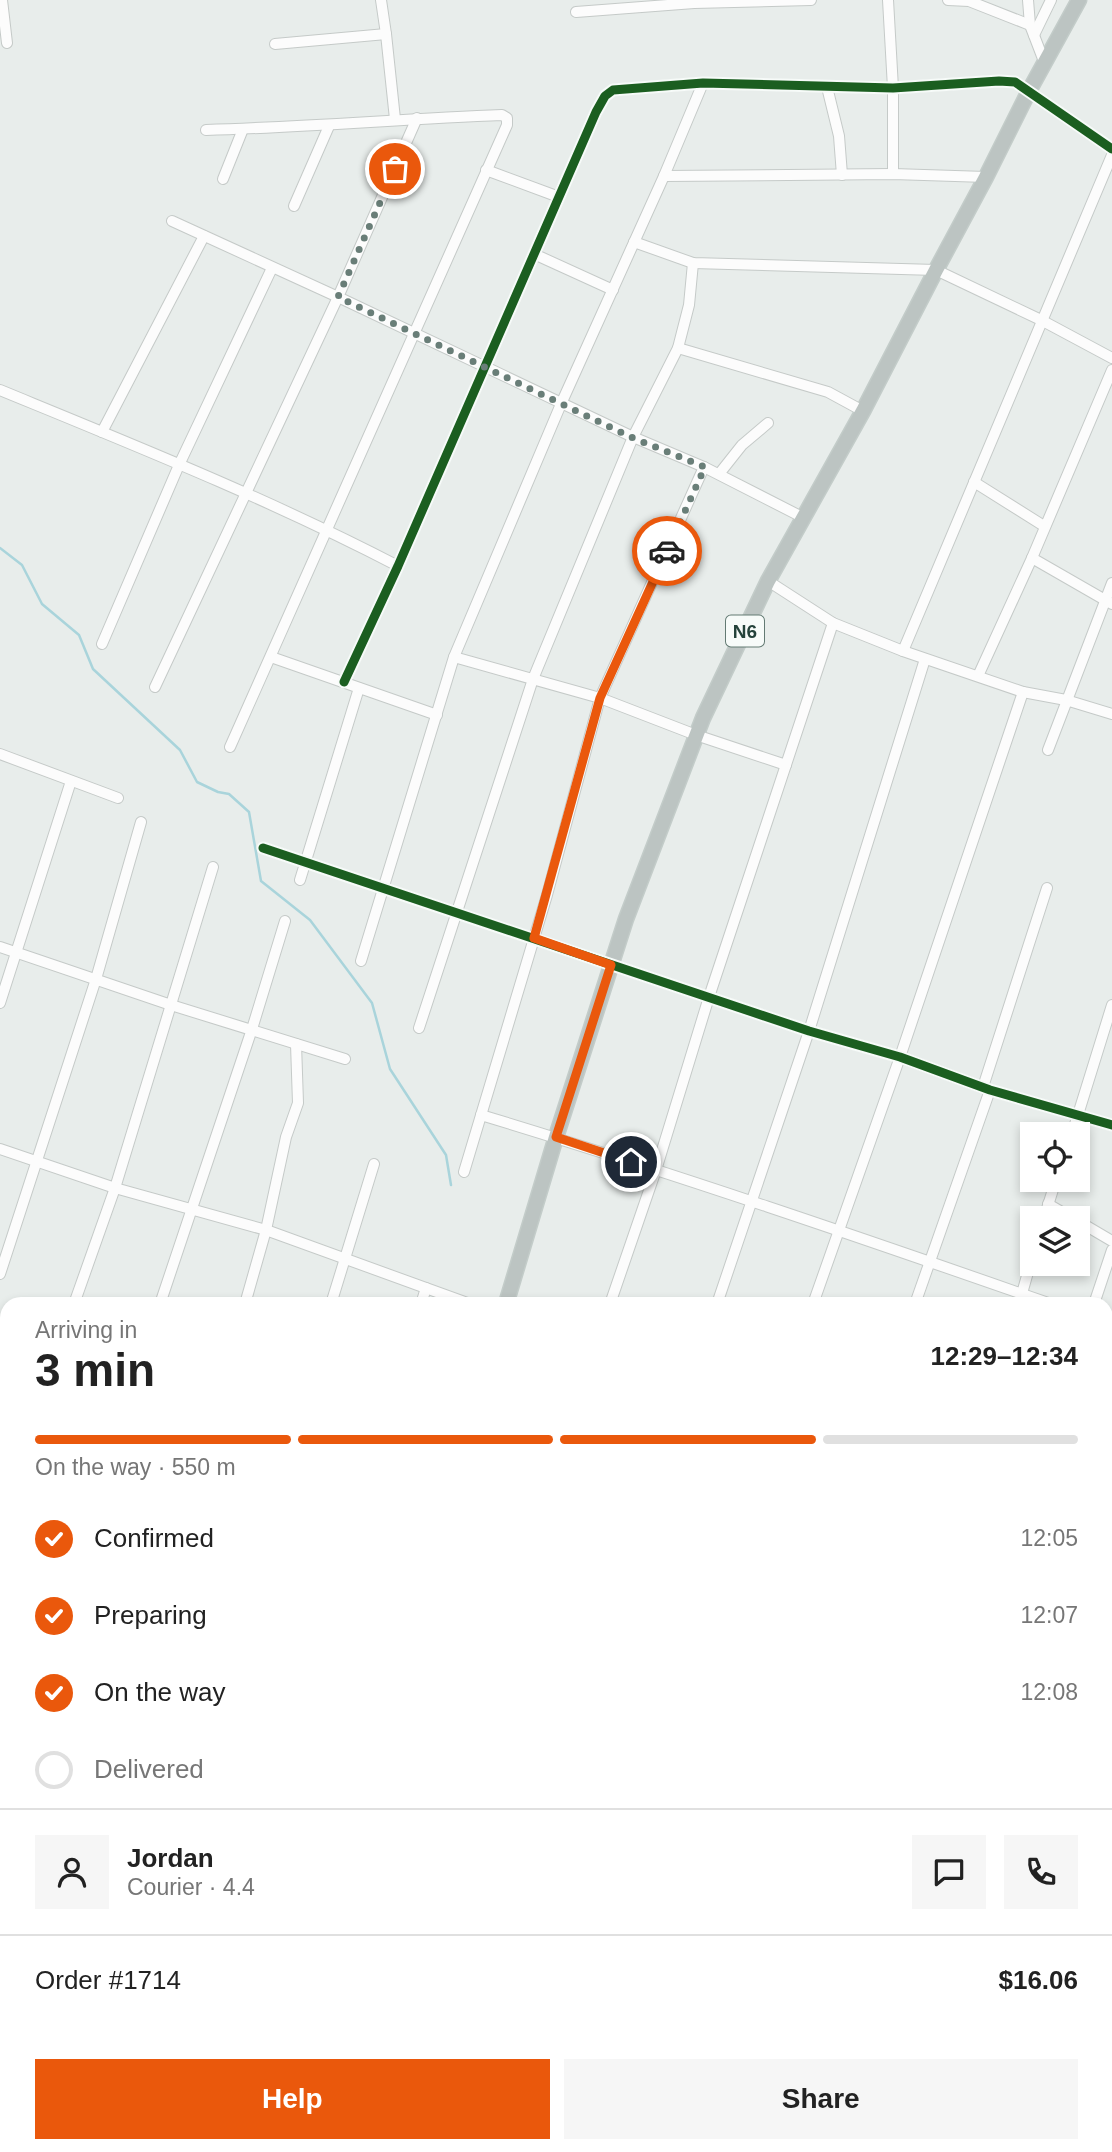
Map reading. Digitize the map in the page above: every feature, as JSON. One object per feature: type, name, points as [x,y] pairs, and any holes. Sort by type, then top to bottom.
[{"type":"highway","name":"N6","points":[[508,1297],[626,919],[696,735],[768,581],[863,411],[1079,0]]},
{"type":"street","points":[[2,0],[7,43]]},
{"type":"street","points":[[381,0],[395,119]]},
{"type":"street","points":[[576,12],[694,3],[811,0]]},
{"type":"street","points":[[888,0],[893,88],[893,174]]},
{"type":"street","points":[[948,0],[969,1],[1030,25]]},
{"type":"street","points":[[1028,0],[1030,25],[1045,64]]},
{"type":"street","points":[[1034,35],[1051,0]]},
{"type":"street","points":[[275,44],[386,34]]},
{"type":"street","points":[[344,682],[398,566],[596,112],[605,96],[613,90],[704,83],[893,88],[1015,82],[1112,149]]},
{"type":"street","points":[[361,961],[454,657],[561,404],[704,83]]},
{"type":"street","points":[[827,87],[839,136],[842,174]]},
{"type":"street","points":[[206,130],[329,126],[417,118],[502,115],[507,118],[507,125],[230,747]]},
{"type":"street","points":[[155,687],[338,297],[417,118]]},
{"type":"street","points":[[294,206],[329,126]]},
{"type":"street","points":[[223,179],[243,129]]},
{"type":"street","points":[[903,651],[1112,155]]},
{"type":"street","points":[[486,170],[559,197]]},
{"type":"street","points":[[664,176],[893,174],[986,177]]},
{"type":"street","points":[[172,221],[633,438],[705,467],[804,518]]},
{"type":"street","points":[[102,432],[204,236]]},
{"type":"street","points":[[634,242],[693,263],[936,270],[1041,320],[1112,358]]},
{"type":"street","points":[[534,254],[613,290]]},
{"type":"street","points":[[419,1028],[533,679],[633,438],[678,348],[689,305],[693,263]]},
{"type":"street","points":[[102,644],[178,465],[272,268]]},
{"type":"street","points":[[678,348],[828,392],[863,411]]},
{"type":"street","points":[[978,676],[1032,558],[1112,370]]},
{"type":"street","points":[[0,390],[248,492],[398,566]]},
{"type":"street","points":[[719,474],[742,445],[768,423]]},
{"type":"street","points":[[464,1172],[534,938],[600,698],[705,467]]},
{"type":"street","points":[[974,482],[1044,526]]},
{"type":"street","points":[[1032,558],[1108,602]]},
{"type":"street","points":[[768,581],[833,623],[903,651],[1023,692],[1066,700],[1112,714]]},
{"type":"street","points":[[1048,750],[1066,700],[1108,602],[1112,583]]},
{"type":"street","points":[[612,1297],[833,623]]},
{"type":"street","points":[[271,657],[437,715]]},
{"type":"street","points":[[454,657],[600,698],[696,735],[786,765]]},
{"type":"street","points":[[719,1297],[809,1031],[925,659]]},
{"type":"street","points":[[300,880],[359,688]]},
{"type":"street","points":[[815,1297],[1023,692]]},
{"type":"street","points":[[0,754],[118,798]]},
{"type":"street","points":[[0,1003],[71,780]]},
{"type":"street","points":[[0,1274],[96,979],[141,822]]},
{"type":"street","points":[[263,848],[809,1031],[900,1057],[986,1088],[1112,1125]]},
{"type":"street","points":[[76,1297],[115,1188],[213,867]]},
{"type":"street","points":[[917,1297],[986,1088],[1047,888]]},
{"type":"street","points":[[162,1297],[252,1029],[285,921]]},
{"type":"street","points":[[0,947],[345,1059]]},
{"type":"street","points":[[1076,1122],[1112,1005]]},
{"type":"street","points":[[247,1297],[266,1230],[286,1137],[298,1103],[296,1044]]},
{"type":"street","points":[[481,1115],[839,1230],[929,1261],[1016,1297]]},
{"type":"street","points":[[0,1149],[115,1188],[266,1230],[451,1297]]},
{"type":"street","points":[[333,1297],[374,1164]]},
{"type":"street","points":[[1051,1206],[1048,1204],[1052,1192]]},
{"type":"street","points":[[1090,1229],[1112,1241]]},
{"type":"street","points":[[1096,1297],[1112,1250]]},
{"type":"street","points":[[1022,1297],[1027,1276]]},
{"type":"street","points":[[423,1297],[426,1288]]},
{"type":"waterway","points":[[0,548],[22,565],[42,604],[79,635],[93,669],[180,750],[197,782],[229,794],[249,812],[261,881],[310,920],[372,1003],[390,1069],[446,1155],[451,1185]]},
{"type":"cycle path","points":[[344,682],[398,566],[596,112],[605,96],[613,90],[703,83],[893,88],[1015,82],[1112,149]]},
{"type":"cycle path","points":[[263,848],[809,1031],[900,1057],[990,1090],[1112,1125]]},
{"type":"way so far","points":[[395,169],[338,297],[633,438],[705,467],[667,551]]},
{"type":"route","points":[[631,1162],[556,1137],[611,965],[534,938],[600,698],[667,551]]}]
